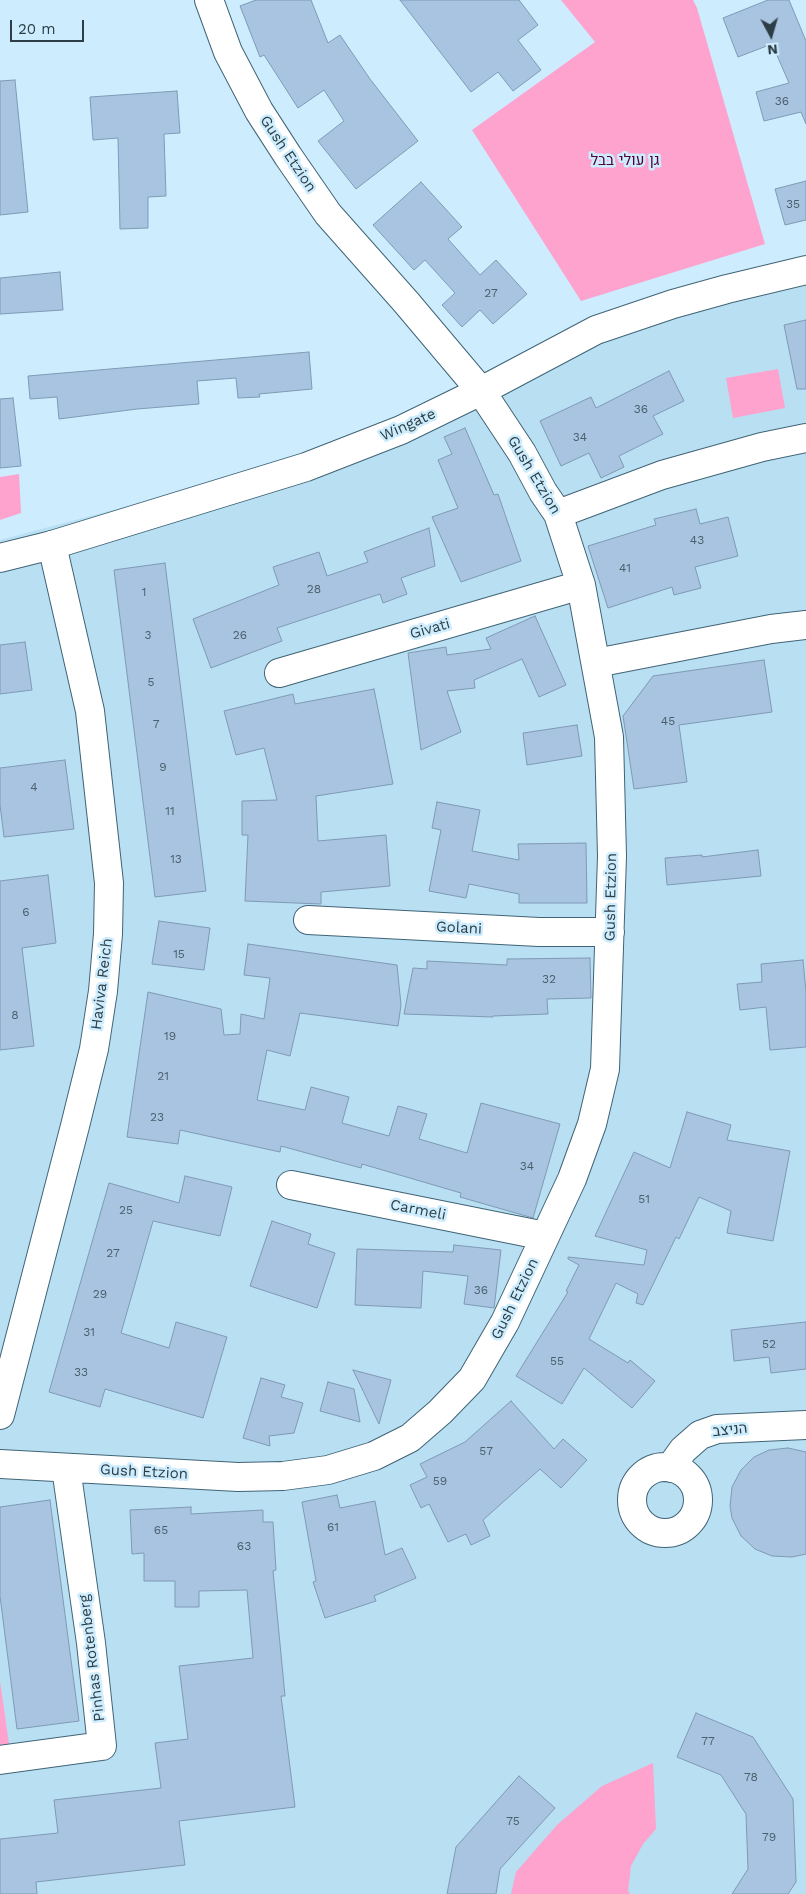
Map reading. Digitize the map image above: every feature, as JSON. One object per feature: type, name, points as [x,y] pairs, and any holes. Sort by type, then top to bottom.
[{"type":"street","name":"Gush Etzion","points":[[0,1464],[238,1477],[283,1476],[328,1470],[374,1456],[410,1438],[440,1412],[472,1379],[506,1322],[572,1179],[592,1124],[605,1069],[612,856],[609,737],[581,585],[558,514],[543,492],[522,452],[481,391],[323,207],[259,111],[228,52],[209,0]]},
{"type":"street","name":"Wingate","points":[[0,558],[52,545],[306,467],[401,430],[481,391],[596,330],[727,288],[806,270]]},
{"type":"street","points":[[558,514],[662,475],[762,447],[806,438]]},
{"type":"street","name":"Haviva Reich","points":[[0,1415],[76,1126],[94,1049],[103,991],[108,934],[109,883],[90,711],[52,545]]},
{"type":"street","name":"Givati","points":[[279,674],[581,585]]},
{"type":"street","points":[[596,663],[771,629],[806,626]]},
{"type":"street","name":"Golani","points":[[308,920],[539,932],[610,932]]},
{"type":"street","name":"Carmeli","points":[[291,1185],[545,1236]]},
{"type":"street","name":"הניצב","points":[[670,1468],[683,1450],[700,1434],[717,1429],[806,1425]]},
{"type":"street","name":"Pinhas Rotenberg","points":[[0,1760],[102,1746],[91,1643],[66,1468]]},
{"type":"shaded area","points":[[806,257],[806,1894],[0,1894],[0,540],[128,506],[314,449],[398,416],[569,329],[631,303],[735,272]]},
{"type":"green space","name":"גן עולי בבל","points":[[561,0],[693,0],[697,8],[765,244],[581,301],[472,130],[595,42]]},
{"type":"green space","points":[[778,369],[785,408],[733,418],[726,378]]},
{"type":"green space","points":[[19,474],[21,513],[0,520],[0,477]]},
{"type":"green space","points":[[0,1681],[9,1744],[0,1745]]},
{"type":"green space","points":[[653,1763],[656,1829],[643,1844],[631,1866],[628,1891],[630,1894],[511,1894],[516,1872],[557,1825],[602,1786]]},
{"type":"building","points":[[256,0],[311,0],[328,43],[340,35],[370,79],[418,141],[356,189],[318,141],[344,121],[324,90],[298,108],[264,55],[260,57],[240,6]]},
{"type":"building","points":[[400,0],[519,0],[538,25],[518,40],[541,70],[513,91],[498,72],[471,92]]},
{"type":"building","points":[[768,0],[789,0],[806,41],[806,124],[801,112],[764,121],[756,92],[789,83],[772,44],[738,57],[723,18]]},
{"type":"building","points":[[15,80],[28,212],[0,215],[0,81]]},
{"type":"building","points":[[177,91],[180,133],[164,134],[166,196],[148,197],[148,228],[120,229],[118,138],[93,140],[90,97]]},
{"type":"building","points":[[806,181],[806,220],[785,225],[775,189]]},
{"type":"building","points":[[421,182],[462,227],[448,239],[480,275],[496,260],[527,294],[493,324],[480,310],[462,327],[442,305],[455,293],[425,260],[414,270],[373,225]]},
{"type":"building","points":[[60,272],[63,310],[0,314],[0,278]]},
{"type":"building","points":[[806,320],[806,389],[797,389],[784,325]]},
{"type":"building","points":[[309,352],[312,389],[259,394],[260,397],[238,398],[236,378],[197,381],[199,404],[137,409],[59,419],[57,397],[30,399],[28,376]]},
{"type":"building","points":[[669,371],[684,401],[653,416],[663,434],[619,456],[624,467],[601,478],[589,453],[561,466],[540,421],[591,397],[596,408]]},
{"type":"building","points":[[13,398],[21,466],[0,468],[0,399]]},
{"type":"building","points":[[465,428],[494,495],[498,494],[521,561],[461,582],[432,517],[458,508],[438,460],[452,454],[444,437]]},
{"type":"building","points":[[696,509],[700,524],[728,517],[738,556],[695,567],[701,588],[674,595],[672,587],[608,608],[588,546],[656,525],[654,519]]},
{"type":"building","points":[[429,528],[435,566],[401,578],[407,594],[383,603],[380,594],[277,628],[282,641],[211,668],[193,619],[279,585],[273,567],[319,552],[327,576],[368,562],[364,552]]},
{"type":"building","points":[[165,563],[206,891],[155,897],[114,570]]},
{"type":"building","points":[[535,616],[566,685],[539,697],[522,659],[474,680],[475,688],[447,691],[461,732],[421,750],[408,653],[446,647],[447,655],[491,649],[486,638]]},
{"type":"building","points":[[25,642],[32,690],[0,694],[0,645]]},
{"type":"building","points":[[764,660],[772,712],[679,725],[687,782],[634,789],[623,716],[653,676]]},
{"type":"building","points":[[374,689],[393,784],[316,796],[318,841],[386,835],[390,886],[321,892],[321,904],[245,901],[248,835],[242,835],[242,801],[277,800],[264,748],[236,755],[224,711],[293,694],[295,704]]},
{"type":"building","points":[[577,725],[582,756],[527,765],[523,733]]},
{"type":"building","points":[[65,760],[74,829],[4,837],[0,805],[0,768]]},
{"type":"building","points":[[437,802],[480,810],[472,851],[519,860],[518,844],[586,843],[587,903],[519,903],[519,894],[469,884],[466,898],[429,891],[441,830],[432,828]]},
{"type":"building","points":[[758,850],[761,876],[667,885],[665,858],[702,855],[702,857]]},
{"type":"building","points":[[48,875],[56,943],[22,948],[34,1046],[0,1050],[0,881]]},
{"type":"building","points":[[159,921],[210,928],[204,970],[152,964]]},
{"type":"building","points":[[248,944],[397,965],[401,1005],[398,1026],[300,1013],[290,1056],[267,1050],[257,1100],[305,1110],[311,1087],[349,1097],[342,1123],[389,1136],[398,1106],[427,1114],[419,1139],[467,1153],[481,1103],[560,1124],[533,1218],[460,1197],[461,1193],[362,1164],[361,1168],[281,1146],[280,1152],[180,1130],[178,1144],[127,1137],[148,992],[221,1009],[224,1035],[240,1034],[241,1014],[264,1019],[270,978],[244,975]]},
{"type":"building","points":[[590,958],[591,998],[547,999],[548,1014],[493,1017],[404,1014],[413,968],[427,969],[427,961],[507,965],[507,959]]},
{"type":"building","points":[[803,960],[806,992],[806,1047],[770,1050],[766,1007],[740,1010],[737,984],[762,982],[761,964]]},
{"type":"building","points":[[687,1112],[731,1125],[727,1140],[790,1151],[773,1241],[727,1233],[731,1211],[699,1197],[679,1239],[676,1237],[643,1305],[636,1303],[638,1294],[616,1283],[589,1339],[628,1363],[630,1360],[655,1381],[632,1408],[584,1368],[562,1404],[516,1376],[568,1292],[566,1291],[579,1265],[568,1259],[568,1257],[644,1265],[647,1250],[595,1236],[634,1152],[670,1168]]},
{"type":"building","points":[[185,1176],[232,1187],[220,1236],[153,1221],[121,1333],[169,1348],[176,1322],[227,1337],[203,1418],[105,1389],[100,1407],[49,1392],[109,1183],[179,1203]]},
{"type":"building","points":[[272,1221],[311,1234],[308,1244],[335,1253],[317,1308],[250,1286]]},
{"type":"building","points":[[454,1245],[501,1250],[494,1308],[464,1304],[468,1276],[423,1271],[421,1308],[355,1305],[357,1249],[453,1252]]},
{"type":"building","points":[[806,1322],[806,1369],[771,1373],[769,1357],[734,1361],[731,1330]]},
{"type":"building","points":[[353,1370],[391,1380],[379,1424]]},
{"type":"building","points":[[261,1378],[285,1385],[281,1397],[303,1403],[294,1433],[269,1436],[270,1446],[243,1438]]},
{"type":"building","points":[[328,1382],[354,1389],[360,1422],[320,1411]]},
{"type":"building","points":[[511,1401],[554,1449],[563,1439],[587,1460],[561,1488],[540,1469],[483,1520],[490,1536],[471,1545],[466,1534],[448,1542],[429,1504],[421,1508],[410,1485],[427,1477],[420,1464],[465,1442]]},
{"type":"building","points":[[788,1448],[806,1452],[806,1554],[792,1557],[772,1556],[755,1549],[741,1536],[732,1518],[730,1506],[732,1487],[741,1470],[754,1457],[769,1450]]},
{"type":"building","points":[[337,1495],[340,1508],[375,1501],[385,1555],[402,1548],[416,1578],[374,1596],[376,1601],[325,1618],[313,1582],[316,1581],[302,1502]]},
{"type":"building","points":[[50,1500],[79,1721],[17,1729],[0,1596],[0,1507]]},
{"type":"building","points":[[191,1507],[191,1514],[263,1510],[263,1522],[273,1522],[276,1570],[273,1571],[285,1696],[281,1696],[295,1807],[179,1821],[185,1865],[36,1882],[37,1894],[0,1894],[0,1839],[58,1833],[54,1800],[161,1788],[155,1743],[188,1739],[179,1666],[253,1658],[247,1590],[199,1591],[199,1607],[175,1607],[175,1581],[144,1581],[144,1553],[132,1554],[130,1510]]},
{"type":"building","points":[[696,1713],[753,1737],[793,1799],[796,1882],[788,1894],[732,1894],[748,1869],[746,1814],[721,1775],[677,1757]]},
{"type":"building","points":[[519,1776],[555,1808],[500,1869],[496,1894],[447,1894],[456,1847]]}]
